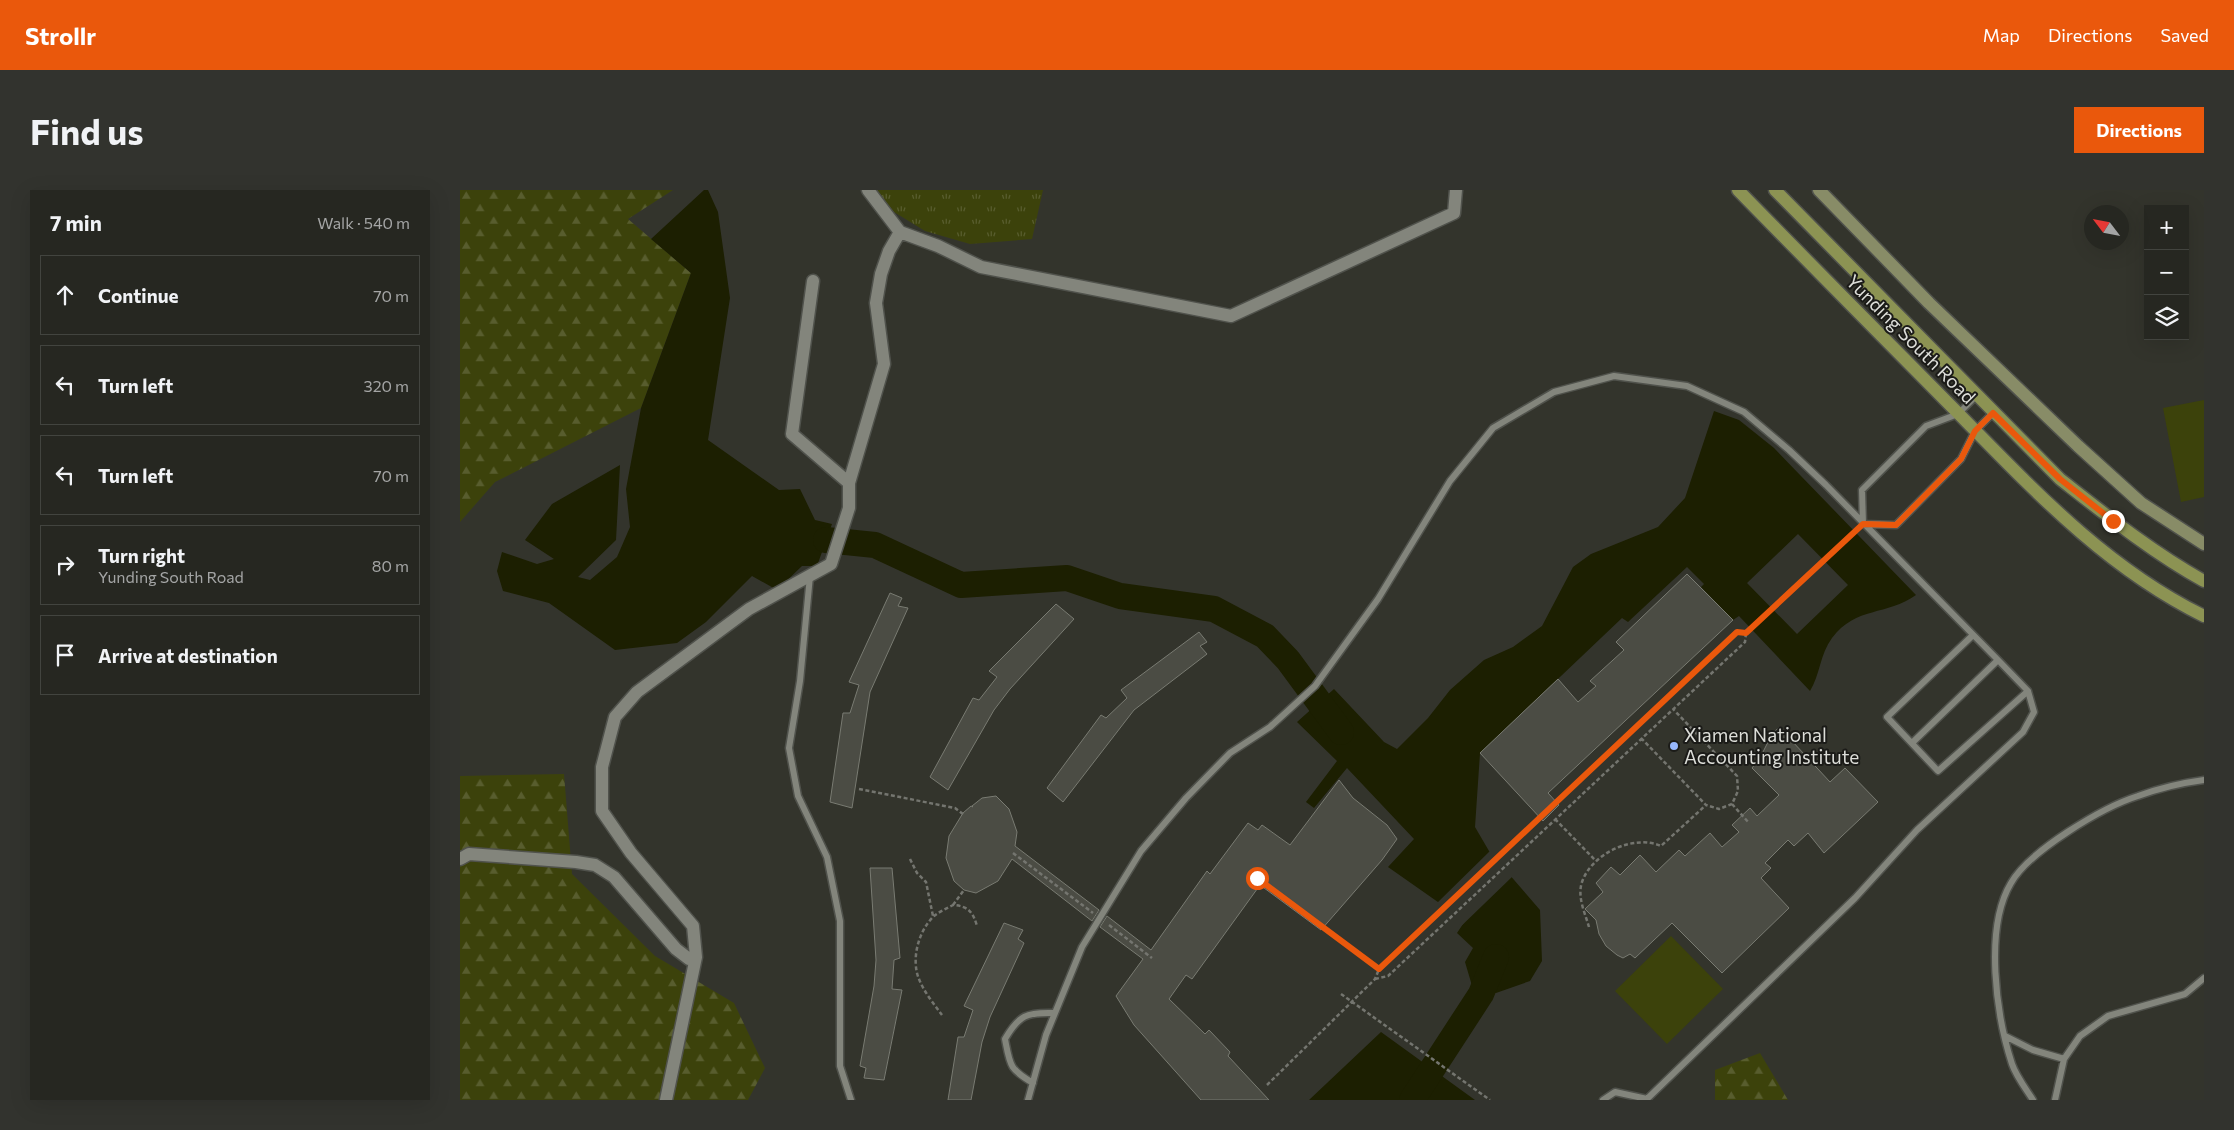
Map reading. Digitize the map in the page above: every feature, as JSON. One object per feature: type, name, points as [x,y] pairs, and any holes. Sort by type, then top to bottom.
[{"type":"main road","name":"Yunding South Road","points":[[1738,190],[2026,484],[2099,550],[2155,589],[2204,616]]},
{"type":"main road","name":"Yunding South Road","points":[[1775,190],[1976,396],[2060,479],[2113,521],[2181,568],[2204,581]]},
{"type":"street","points":[[868,190],[900,232],[938,246],[981,267],[1231,316],[1454,213],[1456,190]]},
{"type":"street","points":[[1819,190],[1929,303],[2078,446],[2141,503],[2204,544]]},
{"type":"street","points":[[666,1100],[696,957],[693,926],[631,853],[602,811],[602,767],[615,717],[637,692],[749,609],[831,564],[849,508],[849,483],[884,364],[876,303],[881,274],[889,251],[900,232]]},
{"type":"street","points":[[813,281],[792,434],[849,483]]},
{"type":"street","points":[[460,859],[469,854],[595,865],[614,878],[650,916],[676,949],[690,959],[696,957]]},
{"type":"lane","points":[[1028,1100],[1046,1035],[1082,947],[1141,852],[1186,798],[1230,754],[1270,727],[1315,686],[1378,599],[1450,481],[1493,428],[1554,392],[1614,376],[1686,386],[1744,412],[1789,450],[2028,690],[2034,712],[2023,732],[1917,830],[1854,898],[1646,1098],[1615,1092],[1604,1100]]},
{"type":"lane","points":[[1863,524],[1862,490],[1926,426],[1958,414],[1976,396]]},
{"type":"lane","points":[[1863,524],[1896,525],[1961,459],[1975,431],[1993,413]]},
{"type":"lane","points":[[810,576],[800,681],[789,748],[798,796],[827,857],[840,921],[840,1066],[851,1100]]},
{"type":"lane","points":[[1973,635],[1887,717],[1938,771],[2028,690]]},
{"type":"lane","points":[[1912,743],[1998,660]]},
{"type":"lane","points":[[2033,1100],[2013,1066],[2000,1017],[1995,958],[2000,909],[2012,882],[2032,858],[2077,826],[2136,796],[2178,784],[2204,780]]},
{"type":"lane","points":[[2055,1100],[2064,1060],[2080,1036],[2108,1016],[2185,994],[2204,978]]},
{"type":"lane","points":[[1033,1082],[1020,1075],[1010,1064],[1005,1039],[1015,1022],[1032,1012],[1054,1014]]},
{"type":"lane","points":[[2005,1036],[2033,1050],[2064,1060]]},
{"type":"path","points":[[1375,979],[1388,976],[1442,923],[1745,642],[1746,633],[1863,524]]},
{"type":"path","points":[[1267,1085],[1375,979],[1379,969],[1435,916],[1737,632],[1746,633]]},
{"type":"path","points":[[1641,738],[1706,805],[1719,809],[1732,804],[1738,791],[1737,776],[1673,709]]},
{"type":"path","points":[[860,789],[955,808],[962,814]]},
{"type":"path","points":[[1732,804],[1749,823]]},
{"type":"path","points":[[1589,927],[1580,892],[1582,881],[1596,861],[1626,845],[1641,841],[1652,842],[1661,846],[1706,805]]},
{"type":"path","points":[[1555,818],[1596,861]]},
{"type":"path","points":[[1013,853],[1094,914]]},
{"type":"path","points":[[910,859],[917,874],[926,882],[933,917]]},
{"type":"path","points":[[1257,878],[1379,969]]},
{"type":"path","points":[[942,1015],[918,978],[915,957],[923,931],[933,917],[953,905],[964,890]]},
{"type":"path","points":[[953,905],[968,908],[974,915],[977,926]]},
{"type":"path","points":[[1109,925],[1152,958]]},
{"type":"path","points":[[1341,994],[1490,1100]]},
{"type":"green space","points":[[460,190],[673,190],[628,219],[691,273],[641,408],[495,482],[460,522]]},
{"type":"green space","points":[[877,190],[1043,190],[1032,239],[970,244],[925,231],[894,212]]},
{"type":"green space","points":[[2204,400],[2204,497],[2181,502],[2163,408]]},
{"type":"green space","points":[[564,774],[572,874],[655,956],[734,1003],[765,1068],[748,1100],[460,1100],[460,776]]},
{"type":"green space","points":[[1671,936],[1723,989],[1667,1044],[1615,991]]},
{"type":"green space","points":[[1760,1053],[1788,1100],[1715,1100],[1715,1070]]},
{"type":"shaded area","points":[[704,190],[708,190],[718,212],[730,298],[708,440],[779,490],[800,489],[815,520],[832,524],[817,566],[802,566],[777,590],[752,576],[706,622],[677,643],[615,650],[549,603],[503,591],[497,571],[502,552],[537,564],[554,559],[525,540],[552,504],[620,465],[616,540],[578,577],[590,580],[617,557],[630,527],[626,489],[641,408],[691,273],[651,239]]},
{"type":"shaded area","points":[[1714,411],[1739,420],[1774,448],[1916,595],[1905,602],[1861,616],[1841,628],[1828,644],[1810,691],[1739,616],[1733,620],[1701,587],[1704,584],[1687,567],[1628,622],[1622,618],[1480,753],[1475,827],[1489,851],[1540,910],[1542,961],[1530,981],[1496,993],[1473,989],[1465,962],[1473,948],[1457,933],[1465,921],[1388,867],[1414,839],[1347,768],[1314,808],[1306,802],[1337,761],[1297,722],[1334,689],[1384,742],[1397,749],[1428,718],[1450,690],[1484,660],[1513,647],[1542,626],[1573,567],[1591,554],[1658,527],[1685,498]],"holes":[[[1798,534],[1848,585],[1797,634],[1747,583]]]},
{"type":"shaded area","points":[[1381,1032],[1475,1100],[1309,1100]]},
{"type":"pier","points":[[1491,850],[1513,876],[1454,933],[1461,922],[1436,904]]},
{"type":"building","points":[[1687,574],[1733,620],[1548,793],[1559,805],[1543,821],[1480,753],[1558,679],[1578,702],[1596,686],[1590,681],[1624,650],[1616,642]]},
{"type":"building","points":[[890,593],[902,598],[898,606],[908,608],[870,692],[852,808],[830,802],[843,713],[850,713],[859,685],[849,682]]},
{"type":"building","points":[[1056,604],[1074,619],[1010,689],[994,710],[948,790],[930,777],[973,698],[979,700],[997,677],[989,671]]},
{"type":"building","points":[[1199,632],[1207,642],[1200,646],[1207,654],[1134,710],[1063,802],[1047,788],[1101,715],[1106,718],[1127,698],[1121,690]]},
{"type":"building","points":[[1779,727],[1830,782],[1845,768],[1878,802],[1824,853],[1808,833],[1794,846],[1788,840],[1765,863],[1771,868],[1761,878],[1789,908],[1722,973],[1672,923],[1635,958],[1630,954],[1623,958],[1617,955],[1606,946],[1599,934],[1596,920],[1585,909],[1603,892],[1596,883],[1611,867],[1620,875],[1640,855],[1656,872],[1679,850],[1685,856],[1710,833],[1722,847],[1739,832],[1732,825],[1750,808],[1757,816],[1779,795],[1752,768],[1760,758],[1771,736]]},
{"type":"building","points":[[1339,780],[1353,798],[1387,825],[1397,839],[1382,860],[1321,930],[1260,885],[1192,979],[1186,975],[1169,999],[1205,1034],[1209,1030],[1230,1052],[1228,1056],[1269,1100],[1201,1100],[1134,1025],[1116,996],[1143,959],[1100,927],[1107,916],[1151,950],[1207,871],[1210,874],[1248,823],[1258,830],[1262,825],[1290,845]]},
{"type":"building","points":[[996,796],[1009,809],[1017,832],[1015,846],[1099,910],[1092,921],[1012,859],[998,881],[976,893],[964,890],[954,881],[946,858],[949,836],[963,813],[971,806],[973,807],[982,798]]},
{"type":"building","points":[[870,868],[892,868],[900,958],[894,960],[892,989],[902,990],[884,1080],[864,1078],[866,1068],[860,1066],[874,986],[876,960]]},
{"type":"building","points":[[1004,923],[1023,930],[1018,939],[1024,943],[990,1017],[982,1042],[971,1100],[948,1100],[958,1037],[964,1037],[973,1010],[964,1006]]},
{"type":"waterway","points":[[826,540],[875,545],[961,585],[1067,578],[1120,596],[1214,609],[1265,636],[1288,660],[1341,732]]},
{"type":"waterway","points":[[1412,1100],[1481,994],[1496,957]]},
{"type":"place","name":"Xiamen National Accounting Institute","points":[[1674,746]]},
{"type":"route","points":[[1257,878],[1379,969],[1737,632],[1746,633],[1863,524],[1896,525],[1961,459],[1975,431],[1993,413],[2060,479],[2113,521]]}]
